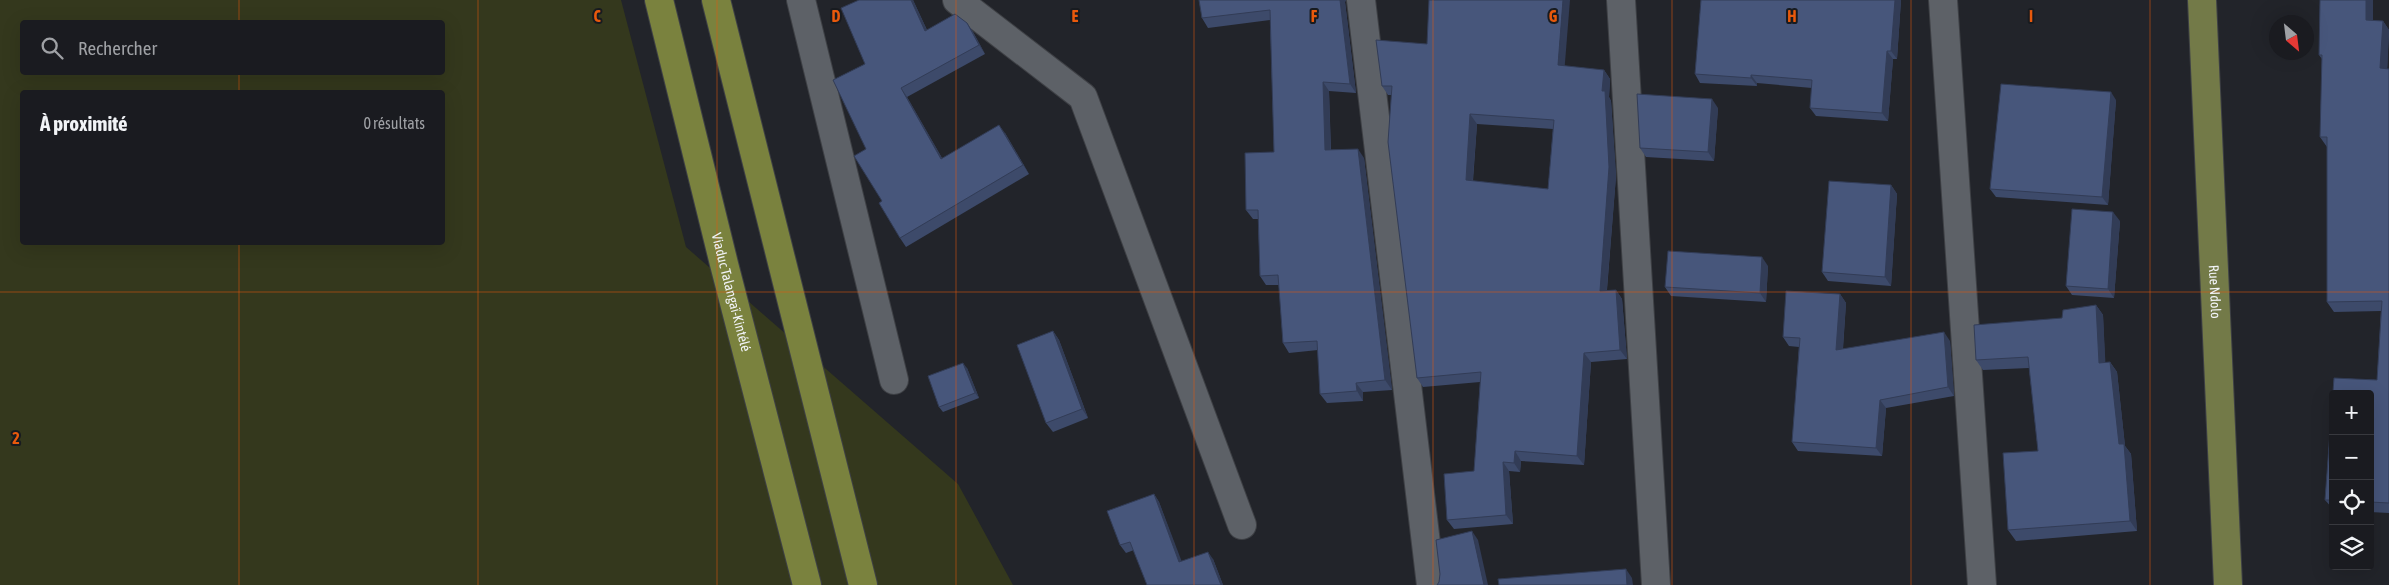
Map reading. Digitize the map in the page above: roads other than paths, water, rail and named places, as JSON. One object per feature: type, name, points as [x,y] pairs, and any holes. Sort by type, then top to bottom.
[{"type":"highway","name":"Viaduc Talangaï-Kintélé","points":[[659,0],[727,274],[808,585]]},
{"type":"highway","points":[[716,0],[863,585]]},
{"type":"main road","name":"Rue Ndolo","points":[[2202,0],[2228,585]]},
{"type":"street","points":[[801,0],[894,380]]},
{"type":"street","points":[[958,0],[1083,98],[1242,525]]},
{"type":"street","points":[[1361,0],[1431,585]]},
{"type":"street","points":[[1621,0],[1656,585]]},
{"type":"street","points":[[1943,0],[1982,585]]}]
